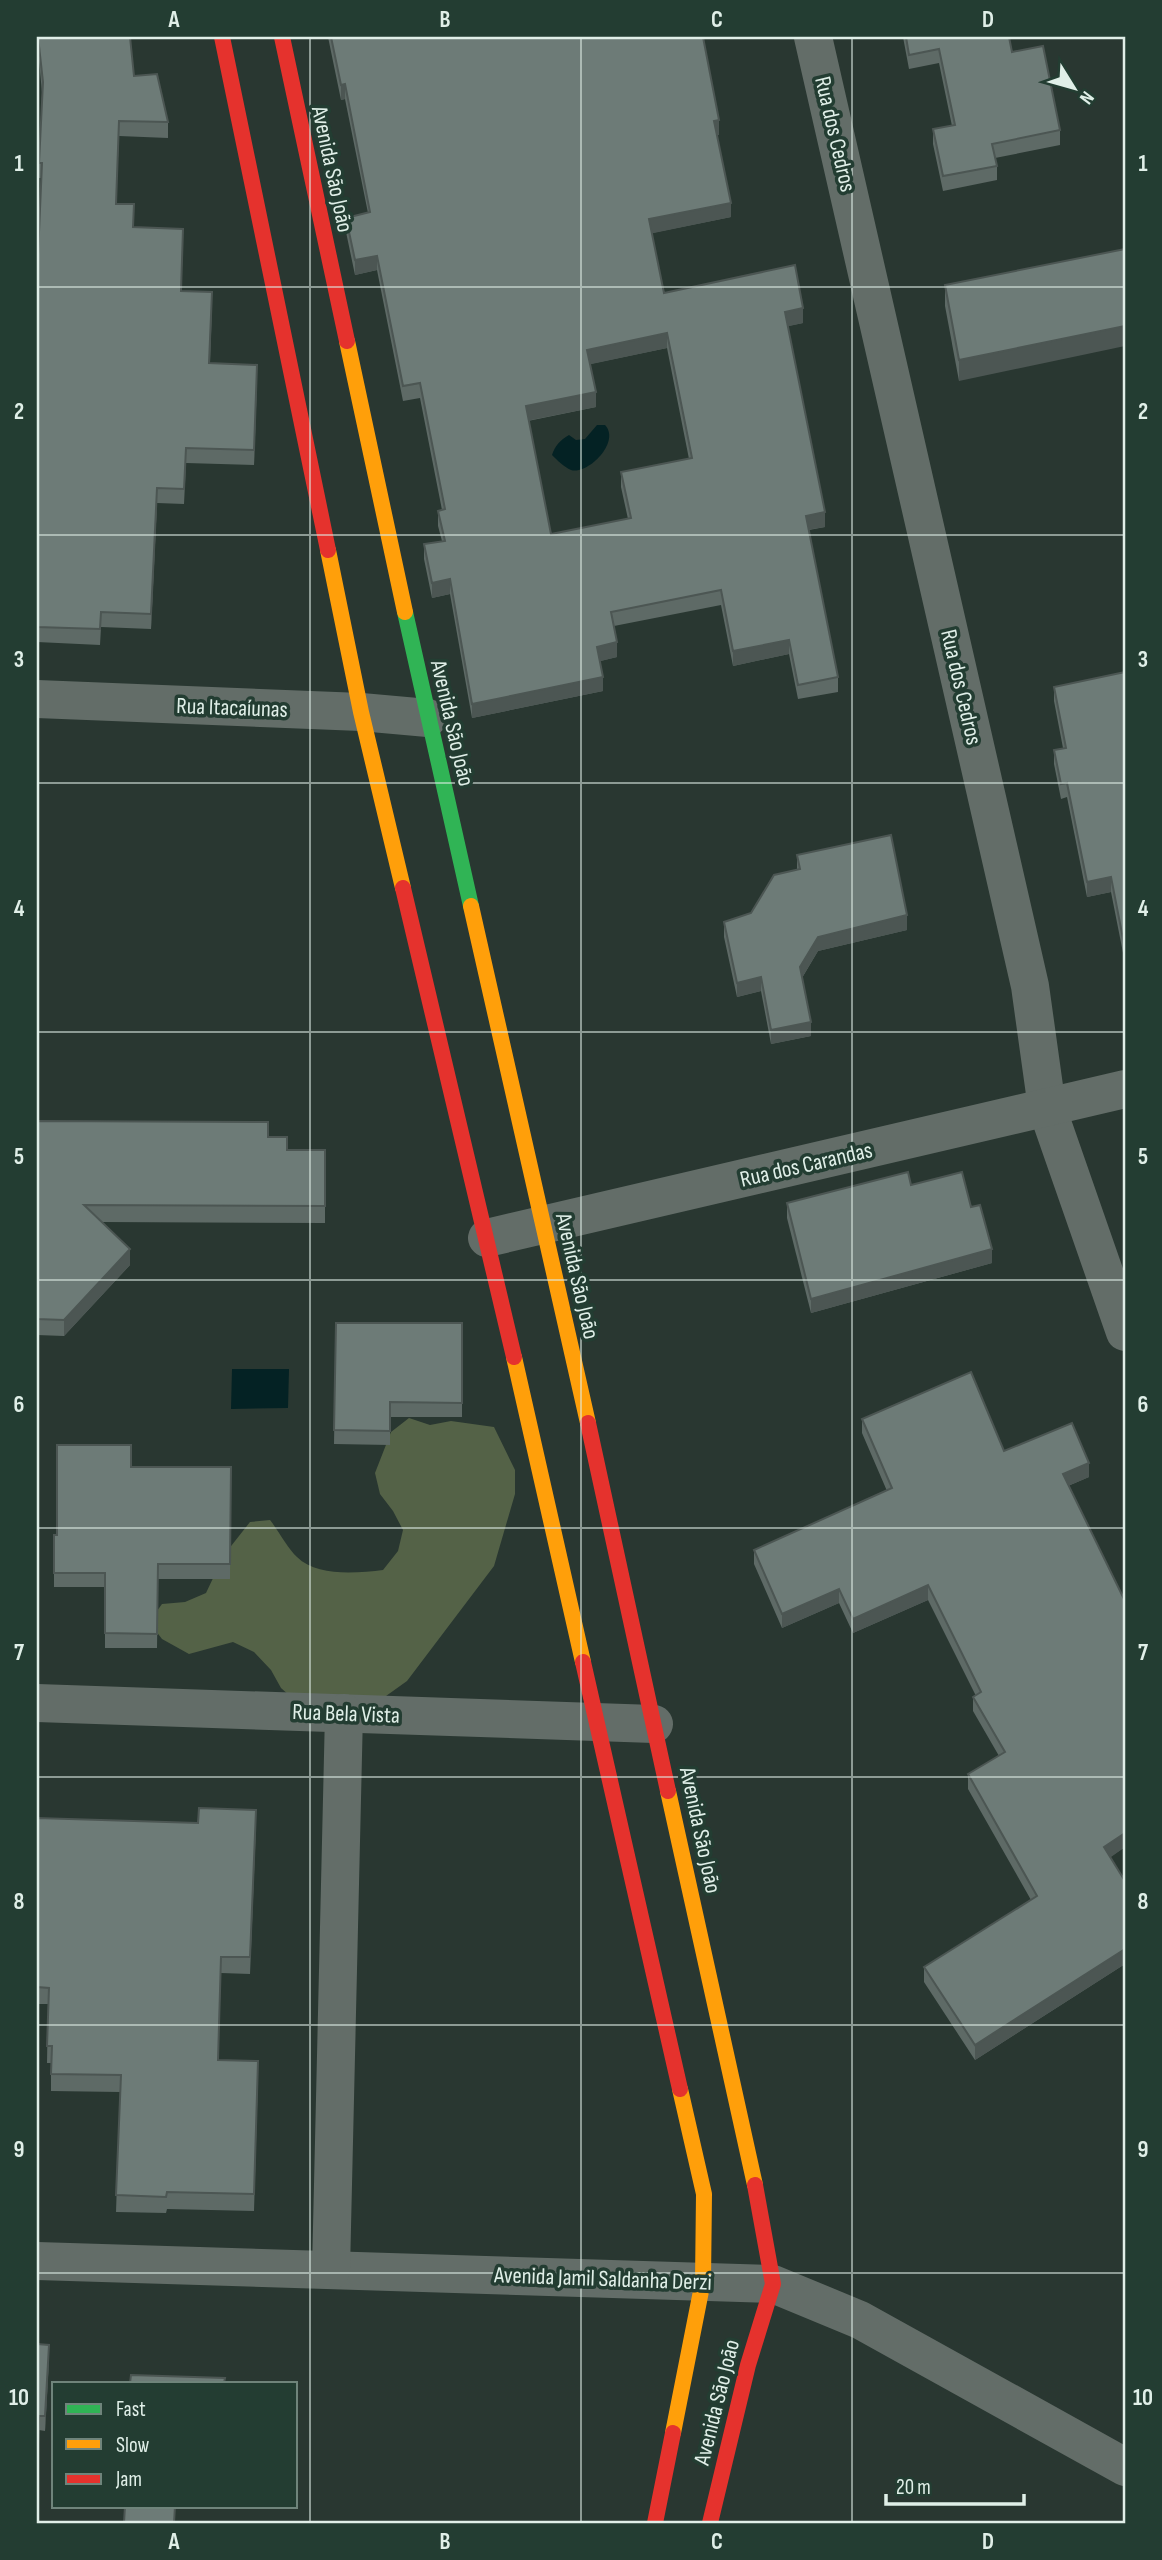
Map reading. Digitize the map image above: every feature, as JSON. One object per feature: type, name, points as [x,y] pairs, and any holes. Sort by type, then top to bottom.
[{"type":"street","name":"Avenida São João","points":[[222,37],[283,303],[361,712],[487,1238],[704,2194],[703,2281],[655,2523]]},
{"type":"street","name":"Avenida São João","points":[[282,37],[329,289],[544,1224],[761,2211],[773,2284],[748,2365],[710,2523]]},
{"type":"street","name":"Rua dos Cedros","points":[[813,37],[1030,986],[1047,1108],[1125,1332]]},
{"type":"street","name":"Rua Itacaíunas","points":[[37,699],[361,712],[428,718]]},
{"type":"street","name":"Rua dos Carandas","points":[[487,1238],[1125,1090]]},
{"type":"street","name":"Rua Bela Vista","points":[[37,1703],[654,1724]]},
{"type":"street","points":[[331,2270],[344,1713]]},
{"type":"street","name":"Avenida Jamil Saldanha Derzi","points":[[37,2261],[773,2284],[860,2320],[1125,2467]]},
{"type":"green space","points":[[409,1418],[430,1425],[451,1421],[494,1427],[515,1470],[515,1494],[494,1566],[407,1681],[386,1696],[298,1703],[281,1688],[271,1670],[254,1652],[233,1642],[189,1654],[162,1639],[149,1622],[162,1604],[185,1602],[206,1593],[224,1555],[250,1522],[270,1520],[294,1554],[315,1568],[338,1572],[383,1570],[398,1551],[403,1530],[380,1494],[375,1473],[391,1432]]},
{"type":"water","points":[[597,425],[605,425],[609,440],[600,456],[586,467],[571,470],[552,455],[558,444],[569,435],[576,440],[585,439]]},
{"type":"water","points":[[232,1369],[289,1369],[288,1408],[231,1409]]},
{"type":"building","points":[[38,37],[130,37],[134,76],[157,74],[168,122],[119,121],[116,204],[134,204],[133,227],[183,229],[181,291],[212,292],[209,363],[257,365],[254,450],[186,448],[184,489],[157,488],[151,614],[101,612],[100,629],[37,627],[37,278],[43,82]]},
{"type":"building","points":[[331,37],[703,37],[719,120],[714,121],[731,203],[649,219],[664,293],[795,265],[803,308],[785,312],[825,512],[806,516],[838,677],[798,685],[789,640],[733,651],[721,590],[611,612],[617,642],[597,647],[603,677],[472,704],[450,579],[432,583],[424,544],[445,541],[438,511],[445,509],[420,383],[403,386],[377,256],[355,260],[346,218],[370,212],[345,84],[341,85]],"holes":[[[667,333],[692,458],[621,472],[631,518],[551,534],[526,406],[596,392],[587,350]]]},
{"type":"building","points":[[906,37],[1009,37],[1012,52],[1043,46],[1060,130],[992,144],[997,166],[943,176],[933,129],[955,125],[939,49],[909,55]]},
{"type":"building","points":[[1125,249],[1125,326],[959,360],[945,285]]},
{"type":"building","points":[[1125,672],[1125,949],[1111,877],[1087,882],[1067,783],[1061,784],[1054,750],[1066,748],[1054,687]]},
{"type":"building","points":[[891,835],[907,915],[818,937],[800,967],[811,1022],[771,1030],[761,977],[737,983],[724,922],[751,913],[774,875],[800,869],[797,855]]},
{"type":"building","points":[[37,1121],[268,1122],[268,1137],[287,1137],[287,1150],[325,1150],[325,1206],[84,1205],[130,1249],[64,1320],[37,1319]]},
{"type":"building","points":[[908,1172],[911,1185],[962,1172],[971,1207],[980,1205],[992,1249],[811,1299],[787,1203]]},
{"type":"building","points":[[336,1323],[462,1323],[462,1403],[390,1402],[390,1431],[334,1430]]},
{"type":"building","points":[[971,1372],[1004,1451],[1072,1423],[1089,1463],[1063,1474],[1125,1601],[1125,1833],[1104,1847],[1125,1881],[1125,1949],[975,2045],[924,1967],[1037,1896],[968,1774],[1005,1752],[973,1697],[981,1692],[928,1585],[853,1619],[839,1589],[782,1614],[754,1550],[892,1488],[862,1419]]},
{"type":"building","points":[[57,1445],[131,1445],[131,1467],[231,1467],[230,1564],[158,1564],[157,1634],[105,1633],[105,1573],[54,1573],[54,1535],[57,1535]]},
{"type":"building","points":[[199,1808],[256,1810],[250,1957],[221,1957],[218,2060],[258,2061],[254,2194],[167,2192],[166,2197],[116,2195],[121,2075],[51,2074],[52,2046],[47,2046],[49,1988],[37,1987],[37,1818],[198,1823]]},
{"type":"building","points":[[37,2344],[49,2345],[45,2416],[39,2416],[37,2476]]},
{"type":"building","points":[[131,2375],[225,2378],[224,2382],[130,2382]]},
{"type":"building","points":[[125,2508],[175,2508],[174,2523],[124,2523]]},
{"type":"traffic: fast","points":[[405,612],[471,906]]},
{"type":"traffic: slow","points":[[347,341],[405,612]]},
{"type":"traffic: slow","points":[[328,550],[361,712],[403,888]]},
{"type":"traffic: slow","points":[[471,906],[588,1423]]},
{"type":"traffic: slow","points":[[514,1357],[583,1662]]},
{"type":"traffic: slow","points":[[668,1791],[755,2185]]},
{"type":"traffic: slow","points":[[673,2433],[703,2281],[704,2194],[680,2089]]},
{"type":"traffic: jam","points":[[222,37],[328,550]]},
{"type":"traffic: jam","points":[[282,37],[347,341]]},
{"type":"traffic: jam","points":[[403,888],[514,1357]]},
{"type":"traffic: jam","points":[[588,1423],[668,1791]]},
{"type":"traffic: jam","points":[[583,1662],[680,2089]]},
{"type":"traffic: jam","points":[[710,2523],[748,2365],[773,2284],[755,2185]]},
{"type":"traffic: jam","points":[[655,2523],[673,2433]]}]
